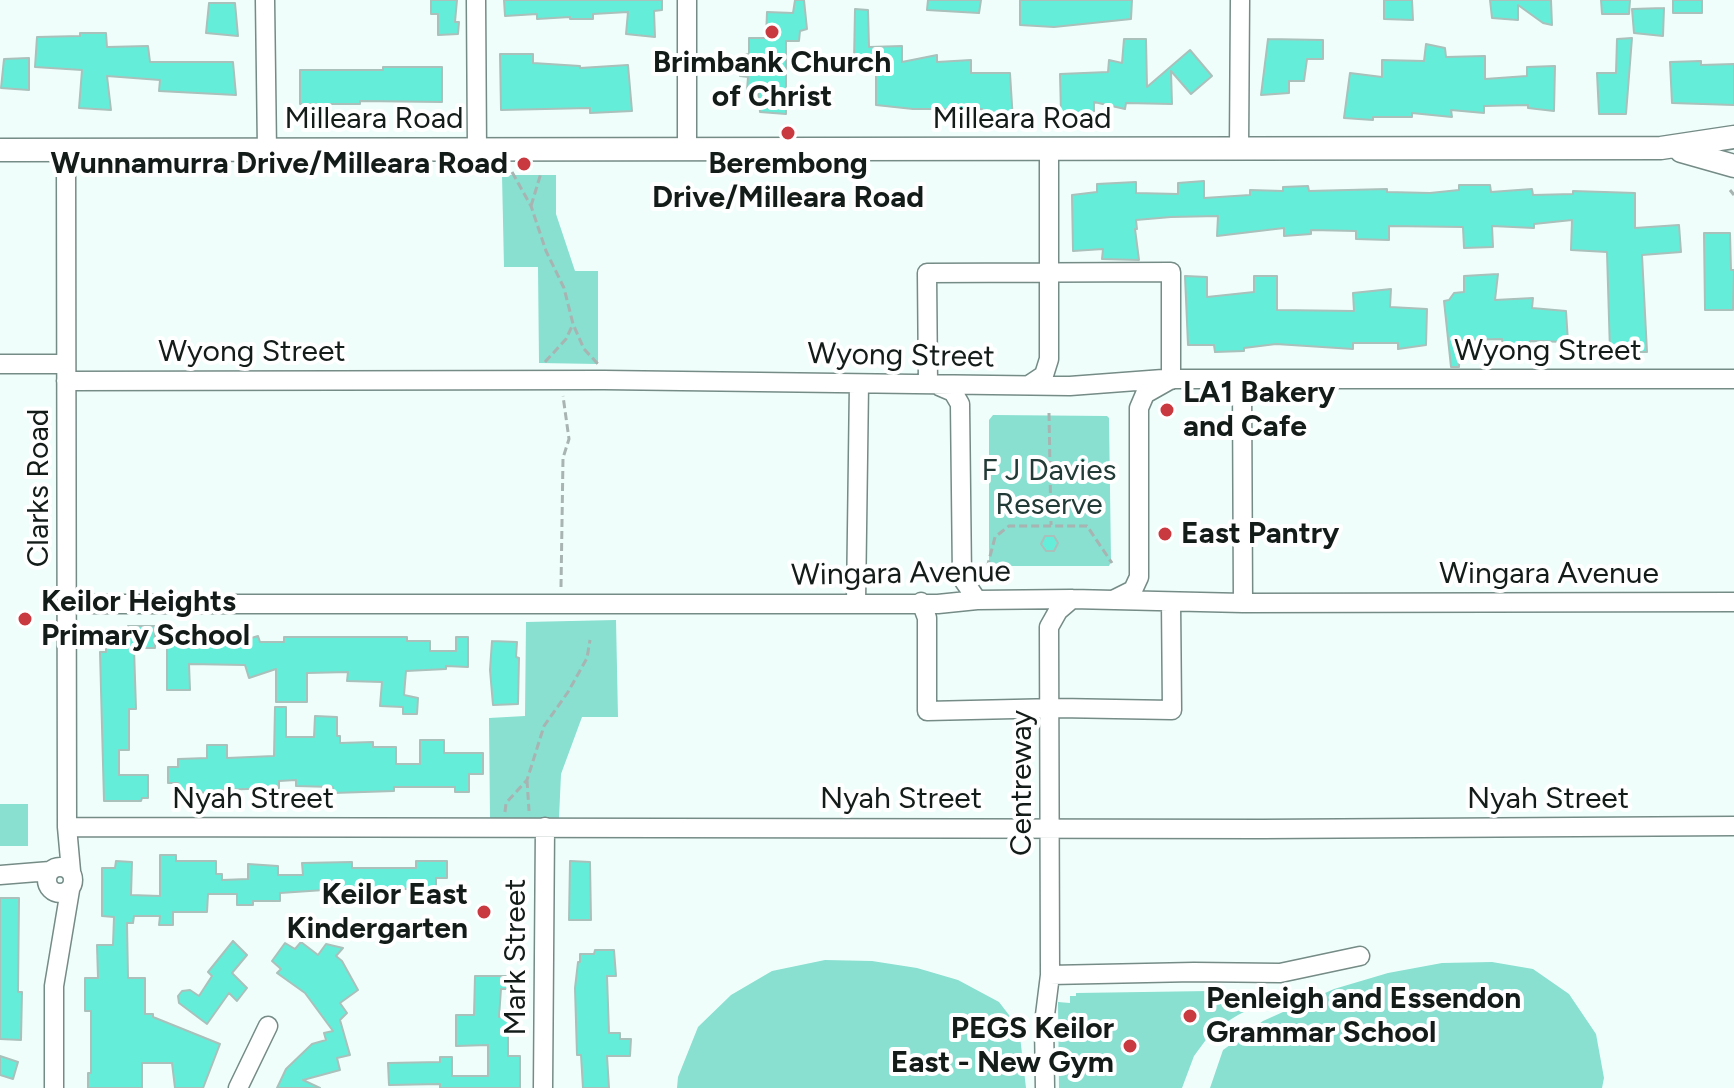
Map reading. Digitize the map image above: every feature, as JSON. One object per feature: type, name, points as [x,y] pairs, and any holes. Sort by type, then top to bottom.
[{"type":"main road","name":"Milleara Road","points":[[0,150],[1661,148],[1734,137]]},
{"type":"main road","name":"Milleara Road","points":[[1661,148],[1711,157],[1734,166]]},
{"type":"street","points":[[265,0],[267,150]]},
{"type":"street","points":[[476,0],[477,149]]},
{"type":"street","points":[[687,0],[687,149]]},
{"type":"street","points":[[1239,149],[1240,0]]},
{"type":"street","points":[[1029,385],[1044,375],[1049,359],[1049,149]]},
{"type":"street","name":"Clarks Road","points":[[54,1088],[54,986],[60,940],[58,879],[67,827],[66,150]]},
{"type":"street","points":[[977,600],[962,578],[961,413],[953,392],[928,384],[927,273],[1171,272],[1171,380],[1145,394],[1139,408],[1139,582],[1133,590],[1114,599]]},
{"type":"street","points":[[1049,359],[1057,375],[1070,386]]},
{"type":"street","name":"Wyong Street","points":[[0,364],[66,372],[1070,386],[1133,380],[1734,379]]},
{"type":"street","points":[[1242,380],[1243,603]]},
{"type":"street","points":[[856,603],[859,384]]},
{"type":"street","points":[[1116,384],[1131,395],[1139,408]]},
{"type":"street","points":[[961,413],[966,396],[982,385]]},
{"type":"street","points":[[962,578],[953,590],[942,597],[921,602],[927,618],[927,711],[1050,708],[1172,710],[1171,602],[1146,590],[1139,582]]},
{"type":"street","points":[[1049,627],[1058,611],[1072,599]]},
{"type":"street","name":"Wingara Avenue","points":[[68,604],[938,604],[977,600],[1072,599],[1243,603],[1734,602]]},
{"type":"street","points":[[1027,601],[1041,613],[1049,627]]},
{"type":"street","name":"Centreway","points":[[1045,1088],[1044,1023],[1050,975],[1049,627]]},
{"type":"street","name":"Nyah Street","points":[[67,827],[1734,826]]},
{"type":"street","name":"Mark Street","points":[[543,1088],[545,827]]},
{"type":"street","points":[[6,875],[58,879]]},
{"type":"street","points":[[1050,975],[1280,973],[1360,956]]},
{"type":"street","points":[[238,1088],[268,1026]]},
{"type":"path","points":[[512,172],[531,206],[546,251],[564,288],[573,324],[584,349],[598,365]]},
{"type":"path","points":[[531,206],[541,173]]},
{"type":"path","points":[[1730,190],[1734,195]]},
{"type":"path","points":[[542,365],[566,339],[573,324]]},
{"type":"path","points":[[561,587],[563,458],[569,439],[563,395]]},
{"type":"path","points":[[1049,413],[1051,525]]},
{"type":"path","points":[[987,568],[992,543],[1003,528],[1009,526],[1087,526],[1112,563]]},
{"type":"path","points":[[529,811],[527,780],[544,726],[587,658],[590,640]]},
{"type":"path","points":[[505,812],[506,803],[527,780]]},
{"type":"green space","points":[[502,175],[556,175],[556,214],[575,271],[598,271],[598,364],[539,363],[538,267],[504,267]]},
{"type":"green space","name":"F J Davies Reserve","points":[[993,415],[1109,418],[1109,566],[989,566],[989,420]]},
{"type":"green space","points":[[616,620],[618,717],[582,717],[561,774],[559,818],[490,818],[489,718],[525,716],[526,622]]},
{"type":"green space","points":[[0,804],[28,804],[28,846],[0,846]]},
{"type":"green space","points":[[825,960],[872,961],[917,968],[958,980],[999,1002],[1019,1028],[1026,1088],[677,1088],[678,1077],[698,1027],[731,995],[772,971]]},
{"type":"green space","points":[[1492,962],[1533,969],[1569,994],[1596,1034],[1604,1078],[1602,1088],[1210,1088],[1223,1050],[1263,1021],[1334,989],[1388,973],[1442,963]]},
{"type":"green space","name":"PEGS Keilor East - New Gym","points":[[1277,990],[1277,1001],[1238,1015],[1208,1037],[1194,1056],[1182,1088],[1059,1088],[1058,1002],[1070,1003],[1070,996],[1076,996],[1076,993]]},
{"type":"building","points":[[431,0],[457,0],[455,22],[459,22],[458,34],[438,35],[438,14],[431,14]]},
{"type":"building","points":[[504,0],[662,0],[662,10],[654,11],[655,37],[626,34],[628,12],[593,14],[593,19],[537,19],[537,14],[505,16]]},
{"type":"building","name":"Brimbank Church of Christ","points":[[795,0],[804,0],[807,29],[800,31],[799,41],[786,41],[786,114],[760,112],[758,92],[747,90],[748,77],[740,76],[742,55],[749,54],[749,38],[766,38],[767,12],[793,13]]},
{"type":"building","points":[[928,0],[981,0],[979,13],[927,10]]},
{"type":"building","points":[[1020,0],[1132,0],[1131,19],[1054,27],[1020,25]]},
{"type":"building","points":[[1384,0],[1412,0],[1413,20],[1384,19]]},
{"type":"building","points":[[1490,0],[1551,0],[1552,25],[1543,23],[1518,5],[1518,20],[1492,18]]},
{"type":"building","points":[[1601,0],[1630,0],[1629,14],[1602,14]]},
{"type":"building","points":[[1673,0],[1702,0],[1702,13],[1673,13]]},
{"type":"building","points":[[209,3],[235,3],[238,36],[206,33]]},
{"type":"building","points":[[1664,8],[1663,36],[1634,33],[1632,9]]},
{"type":"building","points":[[855,9],[868,10],[869,47],[902,46],[902,62],[937,55],[937,62],[971,60],[971,73],[1010,73],[1013,121],[981,120],[982,109],[913,109],[876,105],[876,63],[854,62]]},
{"type":"building","points":[[80,33],[106,33],[107,47],[148,46],[150,62],[233,62],[236,95],[159,91],[160,80],[107,76],[111,110],[79,108],[82,70],[35,67],[37,37],[80,36]]},
{"type":"building","points":[[1632,38],[1626,114],[1599,114],[1597,73],[1616,73],[1617,39]]},
{"type":"building","points":[[1124,39],[1146,39],[1147,87],[1190,50],[1212,76],[1191,94],[1171,71],[1172,104],[1126,103],[1125,109],[1094,102],[1094,112],[1061,114],[1060,74],[1108,72],[1109,60],[1122,63]]},
{"type":"building","points":[[1268,39],[1323,40],[1323,59],[1307,59],[1304,81],[1289,81],[1289,93],[1261,95]]},
{"type":"building","points":[[1426,44],[1445,48],[1446,57],[1485,56],[1485,79],[1527,76],[1527,67],[1555,66],[1554,111],[1528,108],[1528,105],[1484,106],[1484,113],[1451,110],[1452,117],[1412,113],[1412,117],[1373,117],[1373,120],[1344,118],[1350,73],[1382,77],[1382,60],[1424,61]]},
{"type":"building","points":[[500,54],[533,54],[533,63],[580,68],[628,65],[632,111],[590,113],[590,108],[501,110]]},
{"type":"building","points":[[29,58],[29,90],[1,88],[4,59]]},
{"type":"building","points":[[1701,61],[1701,65],[1734,64],[1734,105],[1672,103],[1670,62]]},
{"type":"building","points":[[383,67],[442,67],[442,102],[300,104],[300,70],[383,70]]},
{"type":"building","points":[[1204,181],[1204,198],[1250,195],[1250,190],[1283,191],[1283,187],[1308,186],[1309,191],[1387,189],[1387,192],[1430,193],[1459,190],[1459,185],[1490,185],[1491,192],[1532,189],[1533,195],[1573,194],[1573,191],[1635,193],[1635,228],[1679,225],[1681,252],[1642,255],[1647,352],[1610,352],[1607,252],[1571,250],[1572,220],[1534,224],[1534,228],[1492,226],[1493,247],[1464,248],[1463,227],[1389,226],[1389,240],[1356,239],[1356,231],[1311,230],[1311,234],[1284,236],[1284,228],[1217,236],[1218,216],[1171,217],[1136,220],[1139,260],[1102,259],[1103,249],[1073,251],[1072,195],[1097,192],[1097,184],[1136,182],[1136,193],[1178,194],[1178,183]]},
{"type":"building","points":[[1704,233],[1730,233],[1731,270],[1734,270],[1733,310],[1705,310]]},
{"type":"building","points":[[1498,274],[1495,300],[1533,298],[1532,308],[1566,311],[1568,342],[1530,341],[1530,346],[1503,348],[1502,339],[1460,340],[1459,367],[1451,367],[1444,301],[1454,293],[1464,292],[1464,276]]},
{"type":"building","points":[[1185,276],[1207,277],[1207,297],[1254,292],[1254,276],[1277,276],[1277,310],[1354,311],[1353,293],[1391,289],[1390,307],[1427,309],[1426,345],[1398,349],[1398,343],[1353,343],[1353,349],[1276,344],[1244,348],[1244,351],[1215,352],[1214,345],[1188,345]]},
{"type":"building","points":[[1045,536],[1054,536],[1058,543],[1054,551],[1046,551],[1041,544]]},
{"type":"building","points":[[128,626],[155,626],[155,648],[134,648],[136,709],[129,709],[129,750],[119,750],[119,775],[148,775],[148,798],[141,801],[104,801],[100,652],[106,652],[106,641],[120,641],[120,637],[128,637]]},
{"type":"building","points":[[258,636],[260,642],[284,642],[284,637],[407,637],[407,641],[430,641],[430,651],[456,651],[456,637],[468,637],[468,667],[446,666],[446,669],[406,671],[404,695],[418,698],[417,714],[403,714],[403,707],[380,706],[382,682],[347,681],[348,672],[307,673],[307,702],[276,702],[276,669],[249,678],[245,665],[189,664],[190,690],[167,690],[167,641],[202,642],[202,637],[228,637],[228,645]]},
{"type":"building","points":[[492,641],[517,642],[518,704],[493,705],[490,670]]},
{"type":"building","points":[[275,707],[286,707],[286,737],[314,737],[315,716],[337,717],[340,743],[373,742],[373,747],[396,747],[396,764],[420,764],[420,740],[444,740],[444,753],[483,753],[483,774],[469,774],[469,792],[455,792],[455,787],[394,787],[394,791],[333,793],[333,787],[296,786],[296,780],[279,781],[279,788],[217,790],[217,793],[178,792],[178,783],[168,783],[168,767],[178,767],[178,759],[207,758],[207,745],[227,745],[227,758],[274,756]]},
{"type":"building","points":[[160,855],[176,855],[176,861],[216,861],[216,874],[222,874],[222,880],[248,879],[248,864],[278,866],[278,875],[303,875],[302,863],[352,862],[352,868],[416,868],[416,861],[447,861],[447,878],[436,878],[436,896],[416,896],[416,889],[367,889],[361,890],[361,899],[339,900],[339,889],[280,893],[280,901],[253,901],[253,905],[237,905],[237,894],[208,894],[207,912],[173,912],[173,925],[159,925],[160,916],[134,916],[133,923],[127,923],[128,978],[145,978],[145,1014],[153,1014],[153,1017],[220,1044],[203,1088],[175,1088],[172,1063],[142,1063],[142,1088],[88,1088],[88,1073],[91,1073],[91,1011],[85,1011],[85,978],[98,978],[97,945],[113,945],[114,917],[102,916],[102,868],[115,868],[116,861],[132,862],[131,895],[160,896]]},
{"type":"building","points":[[570,861],[590,862],[591,920],[569,920]]},
{"type":"building","points":[[0,898],[19,898],[21,1040],[0,1039]]},
{"type":"building","points":[[233,941],[247,955],[232,973],[247,988],[237,1001],[229,993],[207,1024],[179,1003],[178,996],[182,991],[190,990],[199,996],[212,976],[208,972]]},
{"type":"building","points":[[301,942],[318,955],[326,944],[343,948],[336,956],[358,990],[340,1003],[347,1013],[340,1020],[350,1055],[337,1058],[340,1070],[303,1080],[320,1088],[277,1088],[286,1069],[312,1044],[326,1040],[324,1033],[333,1031],[305,993],[277,973],[281,969],[272,961],[285,943],[295,949]]},
{"type":"building","points":[[595,950],[614,950],[616,976],[607,976],[609,1033],[620,1033],[620,1039],[631,1039],[630,1056],[607,1056],[609,1088],[583,1088],[581,1055],[577,1055],[575,988],[578,962],[580,954],[594,954]]},
{"type":"building","points":[[475,976],[508,976],[508,989],[501,989],[499,1017],[508,1017],[508,1056],[520,1056],[520,1088],[389,1085],[388,1063],[440,1062],[440,1057],[452,1057],[452,1076],[488,1076],[488,1045],[456,1046],[456,1015],[474,1015]]},
{"type":"building","points":[[0,1056],[18,1062],[13,1079],[0,1075]]},
{"type":"place","name":"Brimbank Church of Christ","points":[[772,32]]},
{"type":"place","name":"Berembong Drive/Milleara Road","points":[[788,133]]},
{"type":"place","name":"Wunnamurra Drive/Milleara Road","points":[[524,164]]},
{"type":"place","name":"LA1 Bakery and Cafe","points":[[1167,410]]},
{"type":"place","name":"East Pantry","points":[[1165,534]]},
{"type":"place","name":"Keilor Heights Primary School","points":[[25,619]]},
{"type":"place","name":"Keilor East Kindergarten","points":[[484,912]]},
{"type":"place","name":"Penleigh and Essendon Grammar School","points":[[1190,1016]]},
{"type":"place","name":"PEGS Keilor East - New Gym","points":[[1130,1046]]}]
